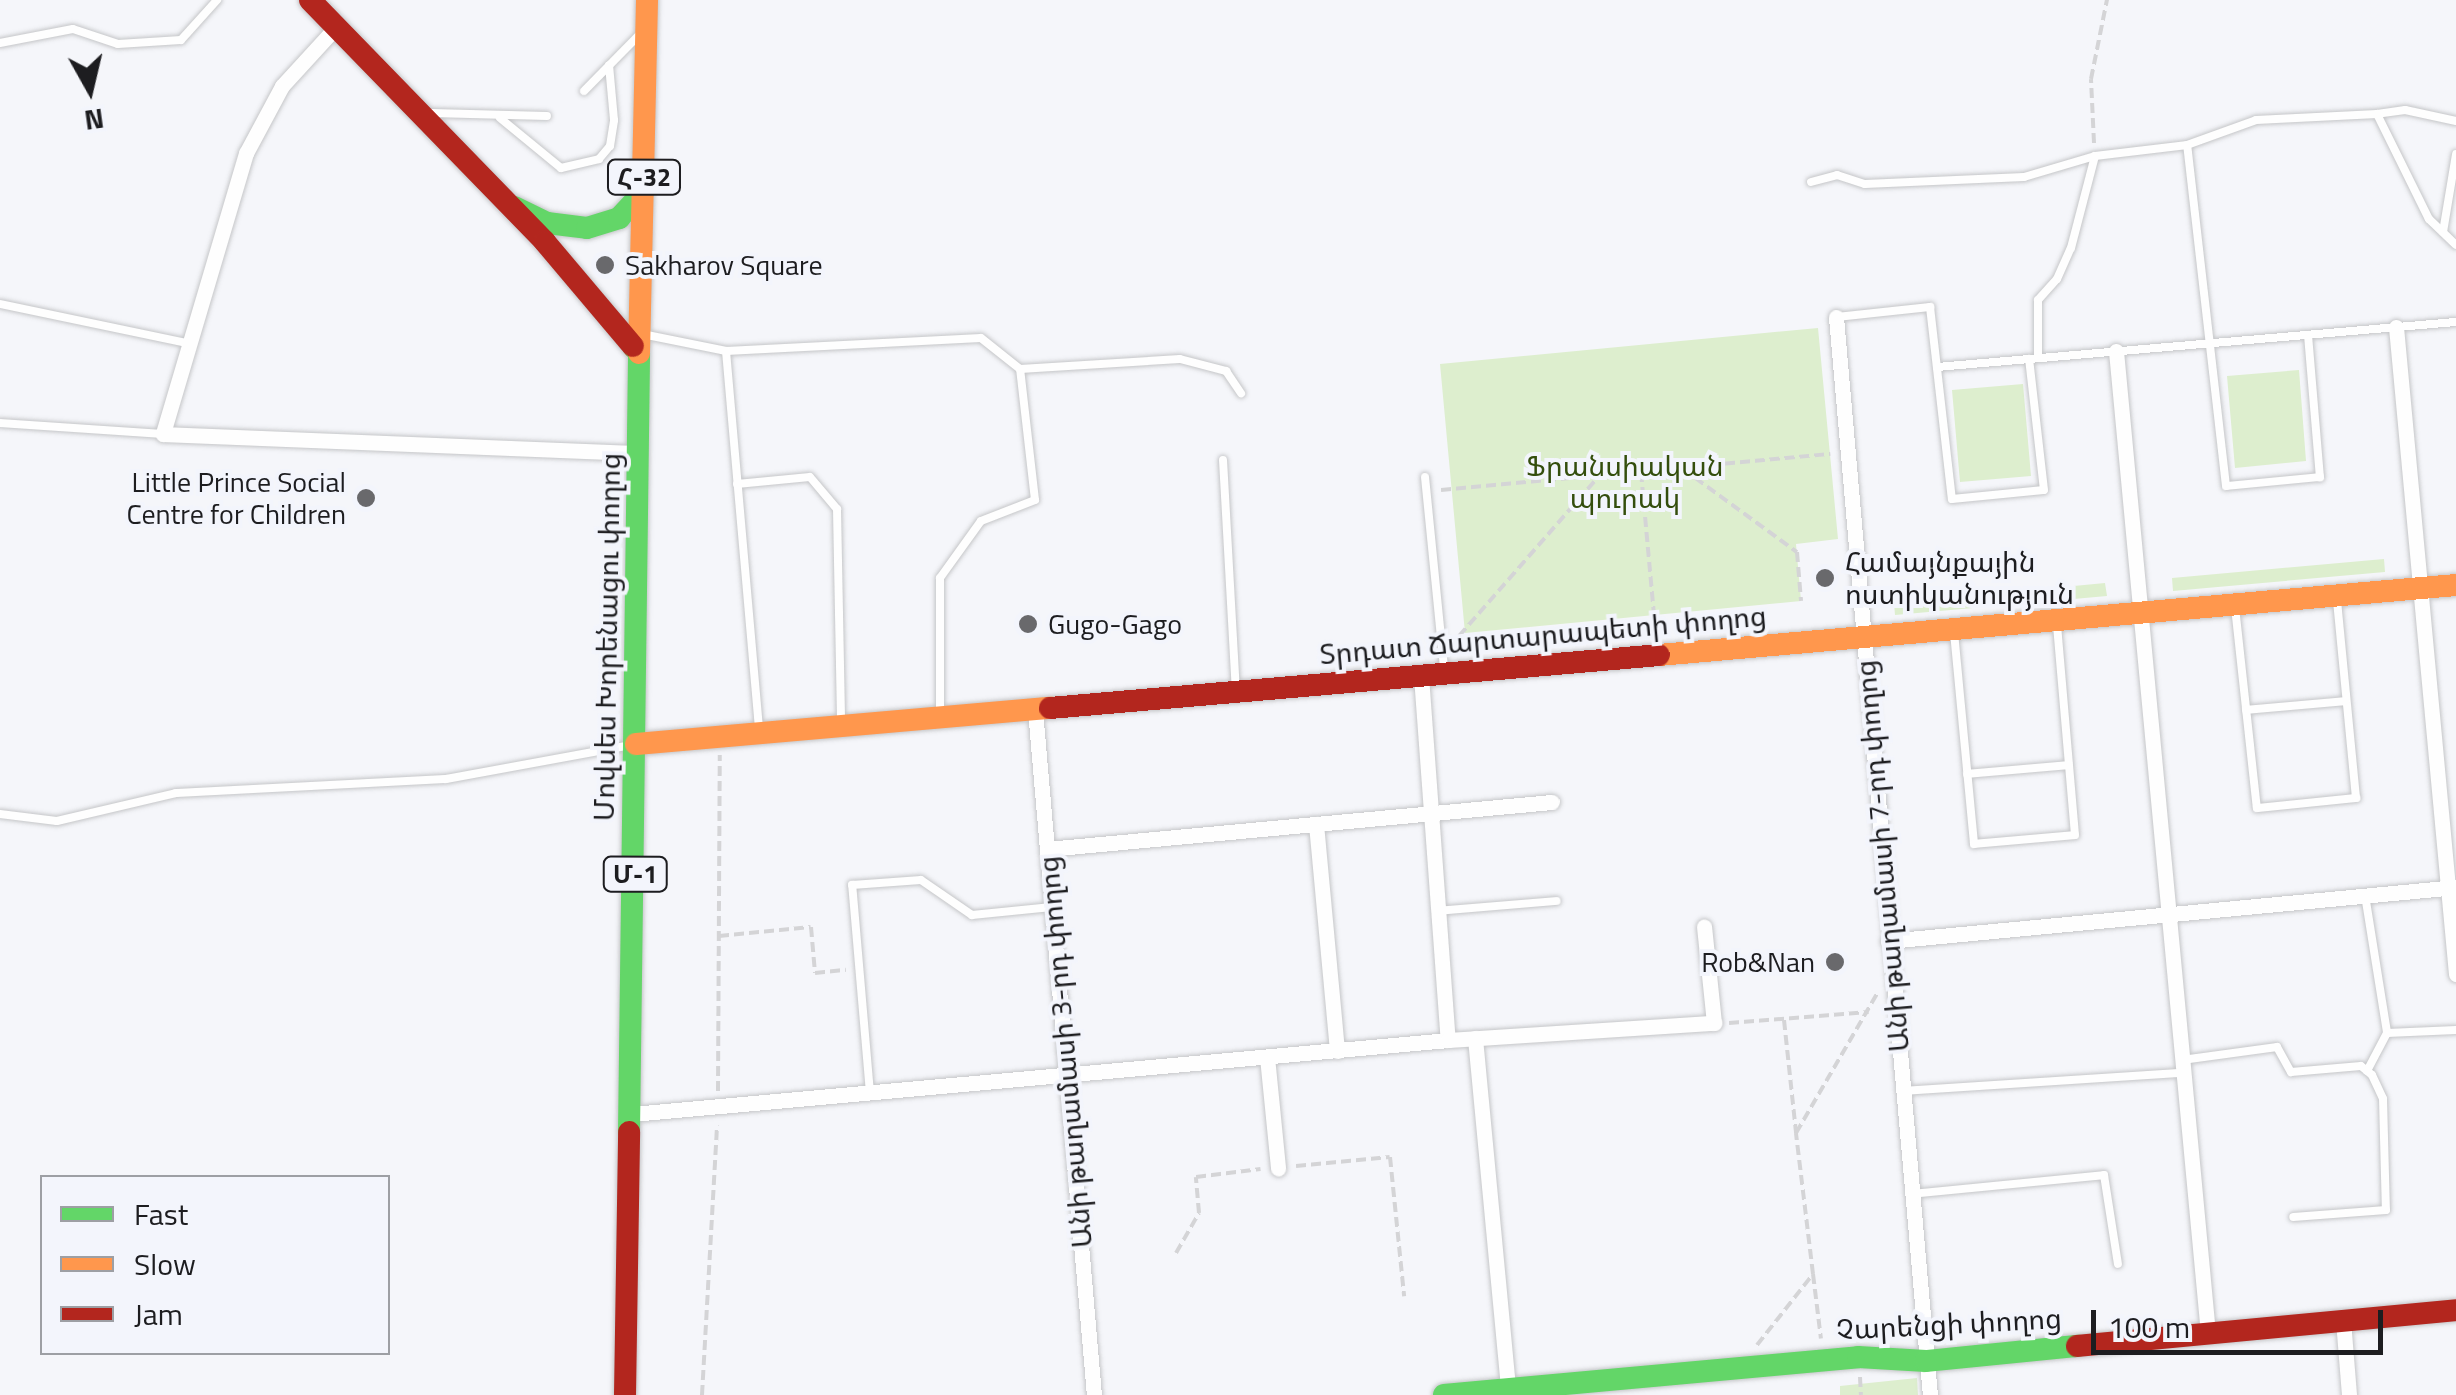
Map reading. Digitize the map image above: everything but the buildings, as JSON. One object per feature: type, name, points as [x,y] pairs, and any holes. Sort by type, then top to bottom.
[{"type":"main road","points":[[310,0],[640,343]]},
{"type":"main road","name":"Մովսես Խորենացու փողոց","points":[[625,1395],[647,0]]},
{"type":"main road","points":[[506,202],[547,223],[588,228],[619,218],[643,192]]},
{"type":"main road","name":"Տրդատ Ճարտարապետի փողոց","points":[[636,744],[2456,585]]},
{"type":"main road","name":"Չարենցի փողոց","points":[[1444,1395],[1824,1361],[1926,1361],[2456,1310]]},
{"type":"street","points":[[336,27],[282,86],[246,153],[163,434],[640,452]]},
{"type":"street","name":"Անի թաղամասի 7-րդ փողոց","points":[[1836,316],[1930,1395]]},
{"type":"street","points":[[2396,327],[2416,589],[2450,887],[2456,974]]},
{"type":"street","points":[[2116,352],[2208,1334]]},
{"type":"street","points":[[1433,675],[1432,813],[1448,1040]]},
{"type":"street","name":"Անի թաղամասի 3-րդ փողոց","points":[[1036,710],[1094,1395]]},
{"type":"street","points":[[1047,848],[1552,802]]},
{"type":"street","points":[[1316,824],[1338,1050]]},
{"type":"street","points":[[1888,940],[2450,887]]},
{"type":"street","points":[[632,1114],[1448,1040],[1714,1023],[1704,927]]},
{"type":"street","points":[[1475,1038],[1508,1392]]},
{"type":"street","points":[[1268,1057],[1278,1168]]},
{"type":"street","points":[[2342,1320],[2349,1395]]},
{"type":"lane","points":[[0,42],[73,28],[118,44],[182,40],[217,0]]},
{"type":"lane","points":[[584,92],[647,28]]},
{"type":"lane","points":[[500,118],[520,142],[561,168],[599,159],[610,146],[614,120],[610,65]]},
{"type":"lane","points":[[1811,182],[1837,175],[1865,184],[2024,177],[2094,156],[2188,145],[2256,120],[2405,110],[2456,120]]},
{"type":"lane","points":[[418,112],[500,118],[547,116]]},
{"type":"lane","points":[[2377,114],[2428,219],[2455,247]]},
{"type":"lane","points":[[2188,145],[2226,486],[2320,476],[2308,335]]},
{"type":"lane","points":[[2455,247],[2440,228],[2456,154]]},
{"type":"lane","points":[[1836,316],[1930,307],[1952,499],[2044,490],[2034,359],[2038,300],[2058,279],[2094,156]]},
{"type":"lane","points":[[0,304],[187,343]]},
{"type":"lane","points":[[1936,367],[2456,322]]},
{"type":"lane","points":[[640,343],[726,351],[982,338],[1020,369],[1180,358],[1226,371],[1241,393]]},
{"type":"lane","points":[[726,351],[759,734]]},
{"type":"lane","points":[[940,718],[940,578],[980,521],[1034,500],[1020,369]]},
{"type":"lane","points":[[0,423],[163,434]]},
{"type":"lane","points":[[1223,460],[1236,692]]},
{"type":"lane","points":[[1425,476],[1433,675]]},
{"type":"lane","points":[[737,484],[810,477],[837,508],[841,726]]},
{"type":"lane","points":[[2234,604],[2257,808],[2356,798],[2337,596]]},
{"type":"lane","points":[[1954,629],[1974,844],[2075,834],[2057,620]]},
{"type":"lane","points":[[2246,710],[2346,701]]},
{"type":"lane","points":[[0,814],[57,821],[176,792],[446,779],[636,744]]},
{"type":"lane","points":[[1967,774],[2069,766]]},
{"type":"lane","points":[[870,1093],[852,884],[921,880],[972,915],[1052,907]]},
{"type":"lane","points":[[2365,895],[2387,1033],[2367,1072]]},
{"type":"lane","points":[[1437,911],[1557,902]]},
{"type":"lane","points":[[2387,1033],[2456,1030]]},
{"type":"lane","points":[[1902,1091],[2182,1066],[2277,1047],[2291,1072],[2361,1066],[2383,1100],[2386,1210],[2294,1218]]},
{"type":"lane","points":[[1911,1194],[2104,1175],[2118,1264]]},
{"type":"path","points":[[2094,156],[2092,79],[2107,0]]},
{"type":"path","points":[[1426,491],[1848,452]]},
{"type":"path","points":[[1682,468],[1796,552],[1801,601]]},
{"type":"path","points":[[1641,472],[1654,616]]},
{"type":"path","points":[[1460,636],[1600,475]]},
{"type":"path","points":[[702,1395],[718,1106],[720,737]]},
{"type":"path","points":[[719,936],[811,927],[815,973],[860,968]]},
{"type":"path","points":[[1796,1133],[1838,1054],[1869,1012],[1880,986]]},
{"type":"path","points":[[1714,1023],[1869,1012]]},
{"type":"path","points":[[1784,1020],[1824,1361]]},
{"type":"path","points":[[1176,1253],[1199,1212],[1196,1176],[1390,1157],[1404,1296]]},
{"type":"path","points":[[1760,1367],[1757,1342],[1813,1274]]},
{"type":"green space","name":"Ֆրանսիական պուրակ","points":[[1818,328],[1838,539],[1796,544],[1801,601],[1465,633],[1440,364]]},
{"type":"green space","points":[[2299,370],[2306,461],[2235,468],[2227,376]]},
{"type":"green space","points":[[2023,384],[2031,476],[1960,482],[1952,390]]},
{"type":"green space","points":[[2384,559],[2385,572],[2173,591],[2172,578]]},
{"type":"green space","points":[[2105,583],[2107,596],[1895,615],[1894,603]]},
{"type":"green space","points":[[1917,1378],[1918,1395],[1840,1395],[1840,1386]]},
{"type":"traffic: fast","points":[[514,207],[547,223],[587,228],[619,218],[643,192]]},
{"type":"traffic: fast","points":[[629,1132],[639,353],[633,346]]},
{"type":"traffic: fast","points":[[1444,1395],[1858,1357],[1926,1361],[2077,1346]]},
{"type":"traffic: slow","points":[[639,353],[647,0]]},
{"type":"traffic: slow","points":[[1659,655],[2456,585]]},
{"type":"traffic: slow","points":[[636,744],[1050,708]]},
{"type":"traffic: jam","points":[[310,0],[545,242],[633,346]]},
{"type":"traffic: jam","points":[[1050,708],[1659,655]]},
{"type":"traffic: jam","points":[[625,1395],[629,1132]]},
{"type":"traffic: jam","points":[[2077,1346],[2456,1310]]},
{"type":"place","name":"Sakharov Square","points":[[605,265]]},
{"type":"place","name":"Little Prince Social Centre for Children","points":[[366,498]]},
{"type":"place","name":"Համայնքային ոստիկանություն","points":[[1825,578]]},
{"type":"place","name":"Gugo-Gago","points":[[1028,624]]},
{"type":"place","name":"Rob&Nan","points":[[1835,962]]}]
